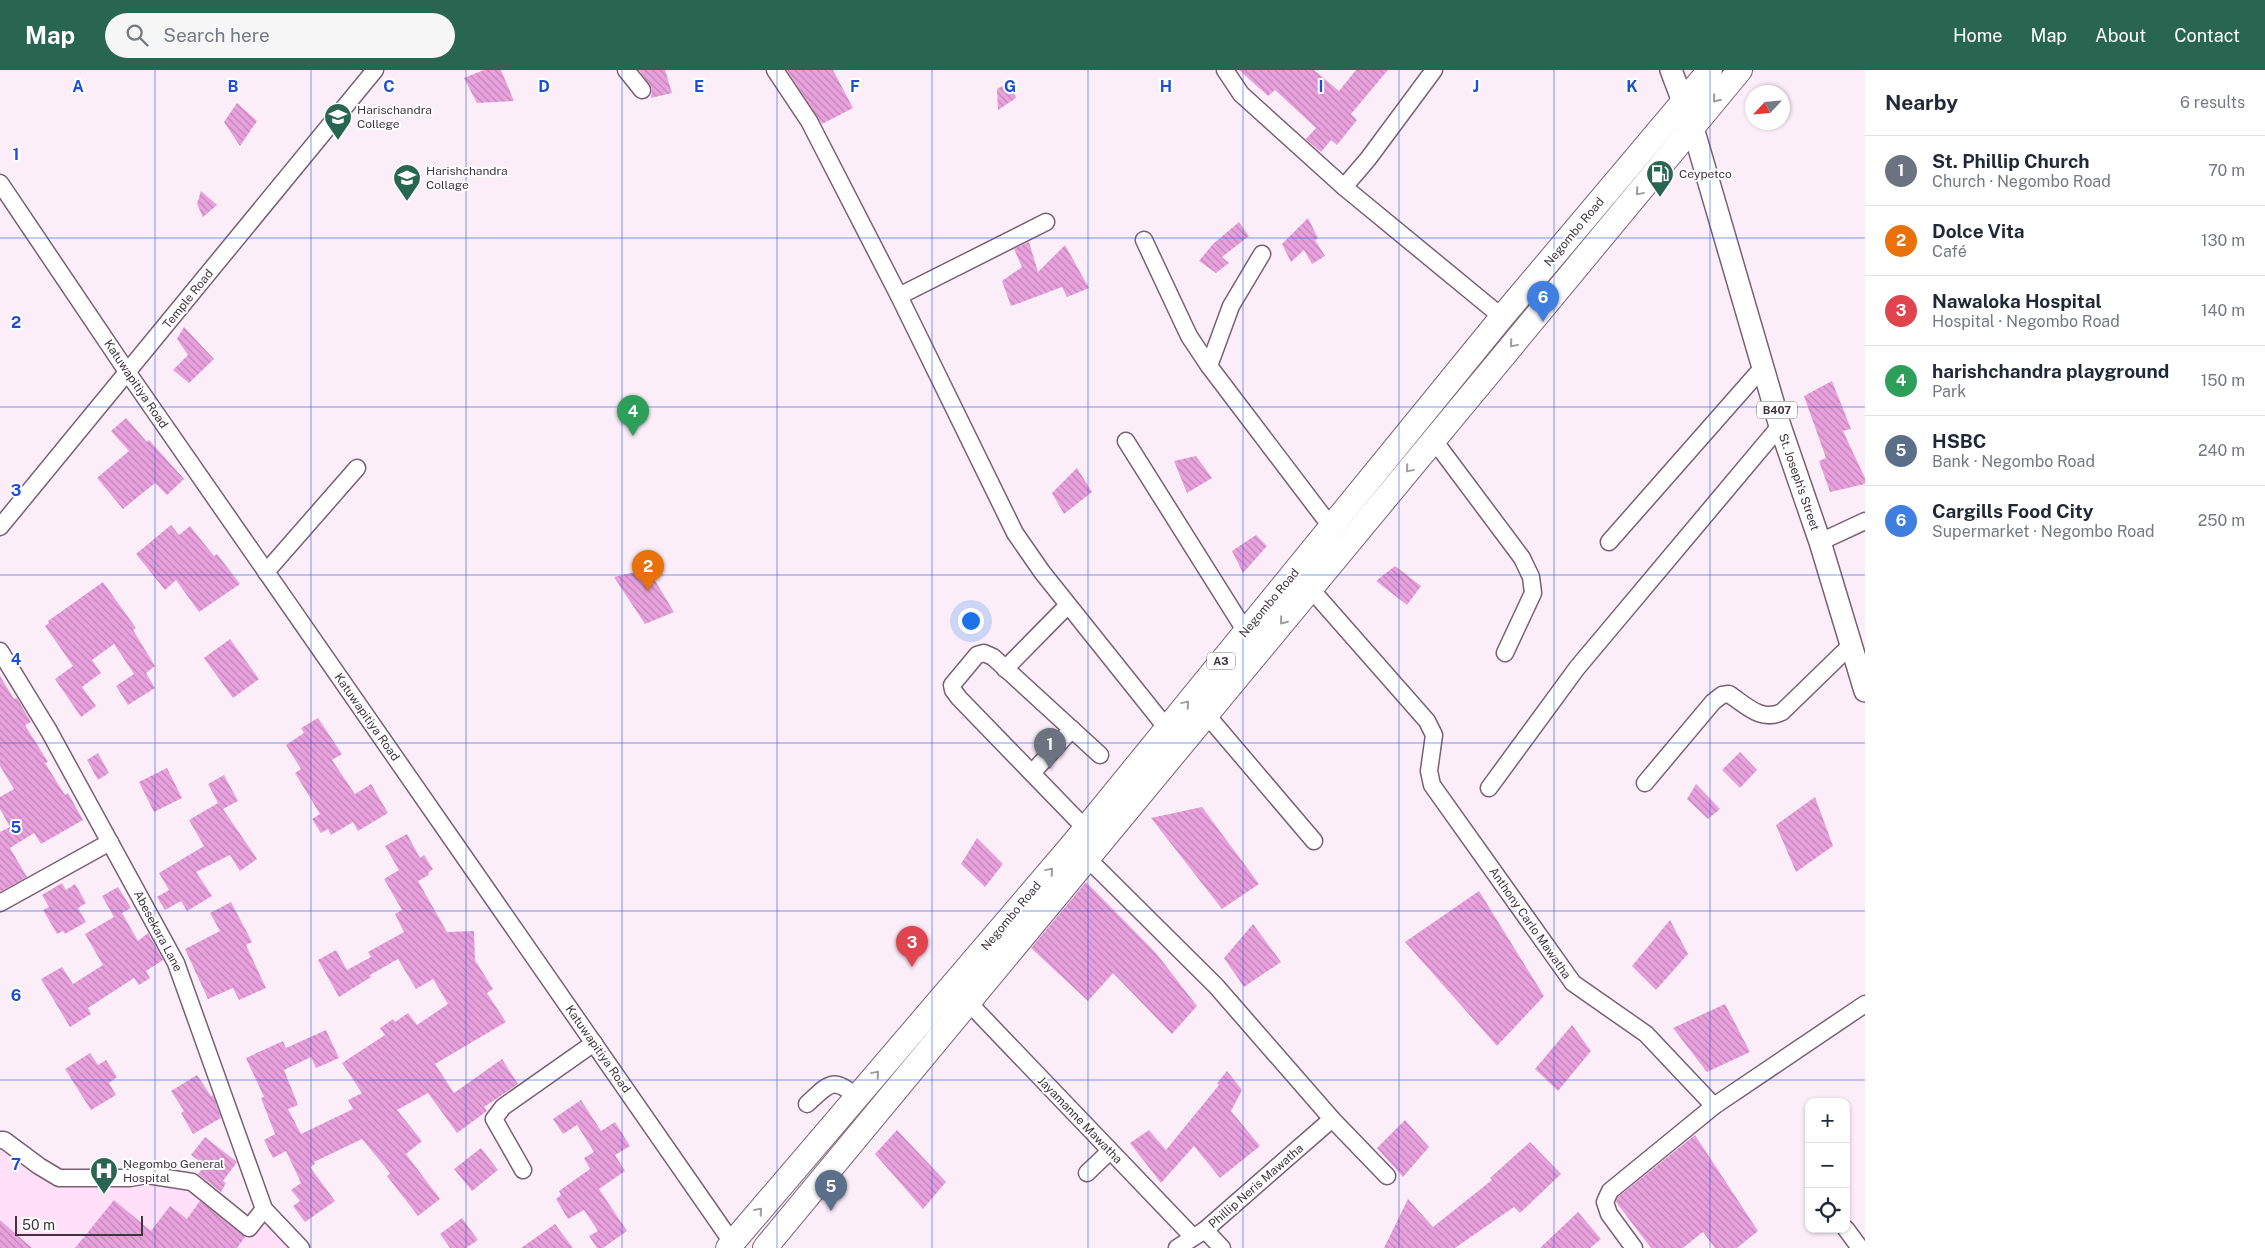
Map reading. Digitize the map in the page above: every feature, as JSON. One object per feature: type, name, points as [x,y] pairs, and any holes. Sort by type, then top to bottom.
[{"type":"highway","name":"Negombo Road","points":[[765,1248],[1088,859],[1246,632],[1502,317],[1710,70]]},
{"type":"highway","name":"Negombo Road","points":[[732,1246],[856,1097],[1086,828],[1173,736],[1206,714],[1740,70]]},
{"type":"main road","name":"St. Joseph's Street","points":[[1672,70],[1693,128],[1780,426],[1820,542],[1865,691]]},
{"type":"street","name":"Temple Road","points":[[0,528],[375,70]]},
{"type":"street","points":[[626,70],[642,90]]},
{"type":"street","points":[[775,70],[809,121],[899,296],[1015,533],[1042,572],[1173,736]]},
{"type":"street","points":[[1225,70],[1241,94],[1344,187],[1502,317]]},
{"type":"street","points":[[1344,187],[1368,159],[1434,70]]},
{"type":"street","name":"Katuwapitiya Road","points":[[0,183],[128,373],[594,1043],[732,1246]]},
{"type":"street","points":[[899,296],[1046,222]]},
{"type":"street","points":[[1144,240],[1189,336],[1209,366],[1332,528]]},
{"type":"street","points":[[1209,366],[1230,306],[1262,254]]},
{"type":"street","points":[[1609,542],[1763,367]]},
{"type":"street","points":[[1489,788],[1577,668],[1780,426]]},
{"type":"street","points":[[1433,440],[1522,558],[1531,577],[1533,593],[1505,653]]},
{"type":"street","points":[[1126,441],[1246,632]]},
{"type":"street","points":[[266,572],[357,468]]},
{"type":"street","points":[[1820,542],[1865,521]]},
{"type":"street","name":"Anthony Carlo Mawatha","points":[[1310,588],[1427,721],[1434,735],[1429,771],[1432,785],[1573,983],[1646,1034],[1714,1106]]},
{"type":"street","points":[[1005,668],[1068,605]]},
{"type":"street","points":[[1645,783],[1713,702],[1729,694],[1763,716],[1774,716],[1782,712],[1851,645]]},
{"type":"street","name":"Abesekara Lane","points":[[0,651],[49,731],[176,963],[264,1208],[301,1248]]},
{"type":"street","points":[[1086,828],[953,690],[952,685],[977,655],[984,653],[993,657],[1100,755]]},
{"type":"street","points":[[1206,714],[1314,841]]},
{"type":"street","points":[[1032,773],[1072,729]]},
{"type":"street","points":[[0,903],[7,901],[110,842]]},
{"type":"street","points":[[1088,859],[1216,986],[1332,1119],[1387,1176]]},
{"type":"street","name":"Jayamanne Mawatha","points":[[968,1002],[1110,1151],[1199,1233],[1222,1248]]},
{"type":"street","points":[[1634,1248],[1609,1214],[1605,1202],[1610,1191],[1714,1106],[1865,1004]]},
{"type":"street","points":[[523,1170],[494,1119],[502,1107],[594,1043]]},
{"type":"street","points":[[807,1104],[831,1085],[838,1084],[844,1086],[856,1097]]},
{"type":"street","name":"Phillip Neris Mawatha","points":[[1177,1248],[1199,1233],[1332,1119]]},
{"type":"street","points":[[0,1140],[4,1140],[59,1178],[130,1178],[147,1175],[192,1182],[249,1228],[264,1208]]},
{"type":"street","points":[[1087,1173],[1110,1151]]},
{"type":"street","points":[[1849,1233],[1860,1248]]},
{"type":"shaded area","name":"Negombo General Hospital","points":[[0,1140],[59,1178],[192,1182],[248,1227],[264,1209],[301,1248],[0,1248]]},
{"type":"building","points":[[484,70],[501,70],[514,101],[477,103],[464,78]]},
{"type":"building","points":[[639,70],[665,70],[672,93],[651,98],[652,88]]},
{"type":"building","points":[[787,70],[833,70],[853,108],[822,124]]},
{"type":"building","points":[[1239,70],[1314,70],[1339,91],[1356,70],[1388,70],[1351,114],[1357,120],[1337,145],[1331,140],[1321,152],[1306,139],[1316,128],[1275,90],[1268,96]]},
{"type":"building","points":[[1010,82],[1016,98],[998,110],[997,89]]},
{"type":"building","points":[[237,103],[257,121],[240,146],[224,122]]},
{"type":"building","points":[[201,191],[217,205],[203,217],[197,204]]},
{"type":"building","points":[[1308,218],[1318,238],[1315,240],[1325,256],[1312,264],[1304,250],[1291,262],[1282,244]]},
{"type":"building","points":[[1239,222],[1249,236],[1222,257],[1229,263],[1216,273],[1199,261],[1213,244]]},
{"type":"building","points":[[1029,242],[1038,272],[1065,245],[1089,288],[1067,297],[1062,287],[1011,306],[1002,281],[1022,267],[1014,249]]},
{"type":"building","points":[[184,327],[214,359],[189,383],[173,370],[188,355],[177,339]]},
{"type":"building","points":[[1832,381],[1851,429],[1843,431],[1865,478],[1865,484],[1830,492],[1819,461],[1826,458],[1804,396]]},
{"type":"building","points":[[126,418],[147,442],[149,440],[184,479],[167,495],[155,483],[123,509],[97,478],[129,451],[111,431]]},
{"type":"building","points":[[1196,456],[1212,478],[1187,493],[1174,461]]},
{"type":"building","points":[[1077,468],[1092,492],[1064,514],[1052,493]]},
{"type":"building","points":[[171,525],[179,535],[190,526],[214,556],[217,554],[240,584],[199,612],[176,580],[165,590],[136,554]]},
{"type":"building","points":[[1256,535],[1267,546],[1243,573],[1232,551]]},
{"type":"building","points":[[1395,566],[1421,586],[1407,605],[1376,581]]},
{"type":"building","points":[[648,569],[674,612],[645,624],[614,577]]},
{"type":"building","points":[[103,582],[136,628],[133,630],[155,666],[146,673],[155,688],[128,705],[116,686],[134,674],[114,644],[92,660],[101,673],[82,687],[96,706],[81,717],[55,679],[73,666],[45,626],[49,623],[48,621]]},
{"type":"building","points":[[230,639],[259,679],[233,698],[204,658]]},
{"type":"building","points":[[0,676],[14,699],[17,698],[31,722],[25,725],[48,762],[45,763],[65,795],[68,793],[83,820],[41,844],[34,833],[10,848],[27,877],[0,892],[0,832],[10,827],[0,809],[0,797],[14,789],[0,766]]},
{"type":"building","points":[[318,718],[342,754],[332,760],[355,794],[371,784],[388,813],[358,831],[353,822],[331,835],[328,829],[321,833],[312,819],[320,814],[295,773],[301,769],[286,745],[304,733],[301,728]]},
{"type":"building","points":[[1740,752],[1757,770],[1740,788],[1722,770]]},
{"type":"building","points":[[98,753],[109,773],[98,780],[87,760]]},
{"type":"building","points":[[167,768],[182,798],[154,812],[139,782]]},
{"type":"building","points":[[224,775],[238,801],[223,809],[257,859],[240,871],[230,855],[196,872],[212,896],[187,911],[181,901],[165,910],[157,897],[169,890],[159,873],[204,846],[189,820],[218,803],[208,784]]},
{"type":"building","points":[[1696,784],[1720,809],[1708,819],[1687,799]]},
{"type":"building","points":[[1815,797],[1833,846],[1796,872],[1776,825]]},
{"type":"building","points":[[1202,807],[1259,884],[1222,909],[1151,818]]},
{"type":"building","points":[[407,834],[420,858],[424,855],[433,869],[428,873],[429,875],[418,881],[447,932],[474,931],[475,960],[493,989],[487,993],[506,1022],[435,1064],[454,1093],[502,1059],[518,1084],[484,1107],[487,1111],[457,1133],[428,1093],[397,1110],[422,1141],[406,1154],[440,1199],[418,1216],[387,1176],[390,1173],[362,1139],[314,1162],[315,1164],[310,1167],[335,1201],[305,1222],[293,1206],[300,1201],[291,1190],[301,1183],[286,1151],[273,1158],[264,1140],[275,1134],[261,1098],[264,1097],[246,1058],[283,1041],[286,1048],[326,1030],[339,1058],[316,1068],[311,1057],[284,1070],[298,1105],[288,1109],[301,1134],[353,1109],[348,1100],[362,1093],[342,1063],[385,1035],[380,1028],[393,1019],[395,1022],[408,1013],[417,1025],[448,1004],[433,979],[416,989],[398,959],[370,975],[371,977],[339,997],[318,960],[336,950],[347,970],[371,957],[368,952],[404,932],[395,914],[402,910],[384,879],[399,870],[385,846]]},
{"type":"building","points":[[977,838],[1003,864],[985,887],[961,864]]},
{"type":"building","points":[[1086,882],[1156,953],[1197,1006],[1172,1034],[1113,973],[1088,1001],[1031,948]]},
{"type":"building","points":[[62,883],[66,890],[75,884],[86,903],[78,908],[86,922],[65,934],[63,931],[57,934],[43,910],[49,907],[42,895]]},
{"type":"building","points":[[118,887],[131,908],[122,913],[138,941],[148,933],[163,960],[146,971],[150,978],[139,985],[134,978],[88,1008],[91,1014],[70,1027],[41,979],[62,967],[73,984],[103,965],[85,934],[114,917],[102,896]]},
{"type":"building","points":[[1479,891],[1544,996],[1497,1046],[1405,942]]},
{"type":"building","points":[[231,902],[252,942],[246,945],[266,988],[239,1000],[233,988],[208,999],[185,949],[220,931],[210,913]]},
{"type":"building","points":[[1670,920],[1688,954],[1656,990],[1632,966]]},
{"type":"building","points":[[1253,924],[1281,962],[1244,987],[1224,958]]},
{"type":"building","points":[[1725,1004],[1750,1052],[1707,1072],[1673,1028]]},
{"type":"building","points":[[1572,1025],[1591,1051],[1558,1091],[1535,1069]]},
{"type":"building","points":[[90,1053],[98,1065],[106,1060],[117,1077],[109,1083],[116,1095],[91,1110],[65,1069]]},
{"type":"building","points":[[1227,1071],[1242,1090],[1231,1111],[1260,1146],[1220,1178],[1194,1146],[1161,1183],[1130,1143],[1149,1130],[1166,1150],[1219,1085],[1217,1083]]},
{"type":"building","points":[[197,1075],[211,1096],[213,1095],[221,1118],[193,1134],[181,1113],[184,1111],[171,1091]]},
{"type":"building","points":[[581,1100],[601,1131],[615,1122],[630,1146],[615,1155],[625,1171],[599,1189],[627,1231],[603,1248],[597,1248],[589,1236],[598,1231],[584,1210],[568,1219],[556,1199],[561,1195],[559,1191],[590,1169],[584,1158],[594,1152],[577,1125],[563,1134],[553,1119]]},
{"type":"building","points":[[1405,1120],[1429,1147],[1403,1177],[1377,1148]]},
{"type":"building","points":[[897,1130],[946,1182],[923,1209],[875,1154]]},
{"type":"building","points":[[1695,1135],[1758,1231],[1737,1248],[1715,1248],[1703,1232],[1683,1248],[1651,1248],[1616,1202],[1618,1197]]},
{"type":"building","points":[[205,1137],[237,1162],[223,1181],[226,1183],[221,1192],[198,1174],[205,1165],[191,1155]]},
{"type":"building","points":[[1530,1142],[1561,1174],[1520,1213],[1514,1207],[1455,1248],[1384,1248],[1408,1199],[1433,1227],[1492,1180],[1490,1178]]},
{"type":"building","points":[[481,1148],[498,1170],[472,1191],[454,1169]]},
{"type":"building","points":[[114,1200],[151,1231],[170,1206],[187,1219],[200,1201],[245,1237],[237,1248],[75,1248]]},
{"type":"building","points":[[1578,1212],[1601,1239],[1590,1248],[1540,1248]]},
{"type":"building","points":[[462,1218],[478,1240],[466,1248],[450,1248],[440,1234]]},
{"type":"building","points":[[0,1220],[32,1248],[0,1248]]},
{"type":"building","points":[[555,1224],[573,1248],[521,1248]]},
{"type":"place","name":"Harischandra College","points":[[338,141]]},
{"type":"place","name":"Ceypetco","points":[[1660,198]]},
{"type":"place","name":"Harishchandra Collage","points":[[407,202]]},
{"type":"place","name":"Cargills Food City","points":[[1543,322]]},
{"type":"place","name":"harishchandra playground","points":[[633,436]]},
{"type":"place","name":"Dolce Vita","points":[[648,591]]},
{"type":"place","name":"St. Phillip Church","points":[[1050,769]]},
{"type":"place","name":"Nawaloka Hospital","points":[[912,967]]},
{"type":"place","name":"Negombo General Hospital","points":[[104,1195]]},
{"type":"place","name":"HSBC","points":[[831,1211]]}]
